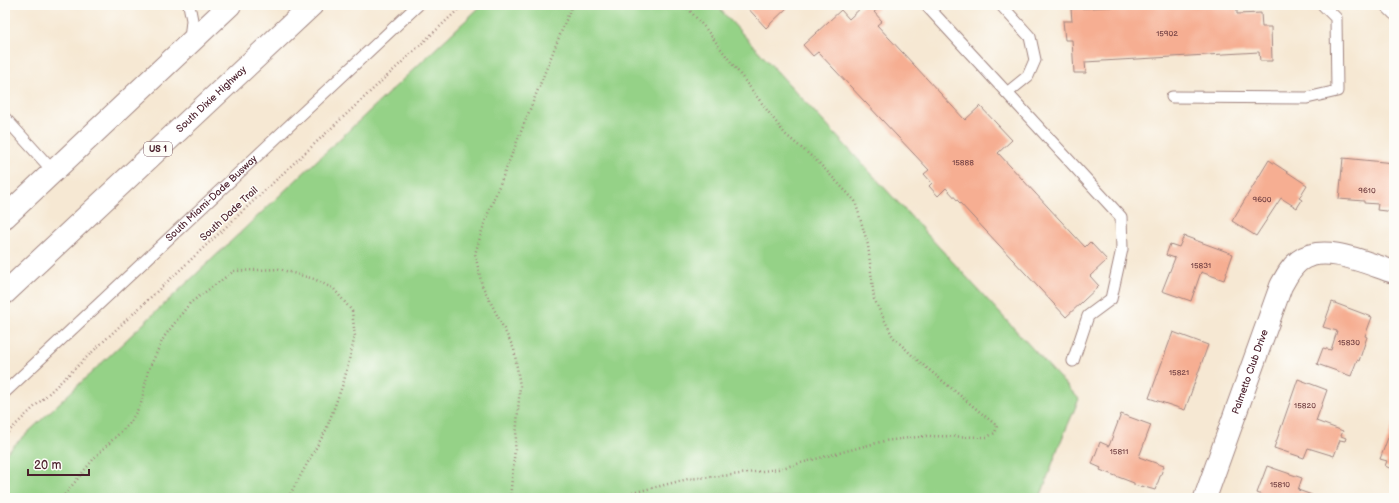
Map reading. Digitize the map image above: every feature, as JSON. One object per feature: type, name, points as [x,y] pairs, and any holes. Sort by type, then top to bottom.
[{"type":"main road","points":[[5,217],[230,5]]},
{"type":"main road","name":"South Dixie Highway","points":[[5,292],[312,5]]},
{"type":"main road","name":"Palmetto Club Drive","points":[[1205,498],[1281,286],[1294,266],[1304,258],[1327,254],[1344,256],[1394,272]]},
{"type":"lane","points":[[189,5],[192,20],[190,43]]},
{"type":"lane","name":"South Miami-Dade Busway","points":[[5,392],[418,5]]},
{"type":"lane","points":[[926,5],[1120,217],[1122,249],[1111,299],[1088,316],[1074,361]]},
{"type":"lane","points":[[1001,5],[1030,37],[1035,60],[1028,76],[1007,93]]},
{"type":"lane","points":[[1172,97],[1307,98],[1337,90],[1336,18],[1323,5]]},
{"type":"lane","points":[[1385,5],[1394,14]]},
{"type":"lane","points":[[5,118],[54,171]]},
{"type":"path","name":"South Dade Trail","points":[[5,435],[463,5]]},
{"type":"path","points":[[510,498],[520,386],[514,349],[482,285],[475,254],[485,221],[572,5]]},
{"type":"path","points":[[626,498],[632,492],[688,479],[732,476],[778,469],[884,441],[926,436],[987,437],[995,434],[997,426],[916,359],[893,337],[874,299],[868,245],[855,201],[818,162],[785,134],[706,29],[685,5]]},
{"type":"path","points":[[62,498],[96,456],[129,424],[141,404],[148,371],[164,337],[190,303],[234,271],[279,269],[314,279],[334,289],[352,310],[355,336],[344,381],[326,430],[288,498]]},
{"type":"green space","points":[[482,5],[716,5],[1079,399],[1058,448],[1040,498],[5,498],[5,454]]},
{"type":"building","points":[[745,5],[790,5],[766,28]]},
{"type":"building","points":[[864,5],[877,5],[879,8],[874,12],[882,21],[877,25],[965,120],[980,106],[1012,140],[998,153],[1085,247],[1090,242],[1107,260],[1090,276],[1099,286],[1066,317],[946,188],[938,196],[929,186],[932,183],[924,174],[929,170],[818,52],[813,56],[803,45],[841,10],[849,19]]},
{"type":"building","points":[[1146,5],[1237,5],[1237,14],[1261,13],[1262,27],[1271,27],[1272,61],[1260,61],[1259,52],[1085,62],[1086,73],[1074,73],[1072,40],[1065,40],[1063,21],[1072,21],[1071,9]]},
{"type":"building","points":[[1343,158],[1394,163],[1394,212],[1377,210],[1378,204],[1339,199]]},
{"type":"building","points":[[1269,160],[1307,185],[1299,198],[1302,200],[1297,208],[1281,198],[1256,236],[1232,221]]},
{"type":"building","points":[[1184,236],[1233,254],[1224,280],[1201,272],[1191,301],[1162,291],[1175,258],[1166,255],[1170,244],[1179,247]]},
{"type":"building","points":[[1332,302],[1372,317],[1365,336],[1367,337],[1359,361],[1357,360],[1351,376],[1317,364],[1323,348],[1331,350],[1337,331],[1323,327]]},
{"type":"building","points":[[1173,332],[1208,345],[1185,410],[1149,398]]},
{"type":"building","points":[[1298,379],[1327,390],[1316,421],[1343,431],[1341,436],[1346,438],[1345,441],[1340,440],[1334,456],[1308,448],[1304,458],[1274,448]]},
{"type":"building","points":[[1121,414],[1151,425],[1139,457],[1164,466],[1155,490],[1134,485],[1134,483],[1100,470],[1101,468],[1092,464],[1100,442],[1109,446]]},
{"type":"building","points":[[1394,422],[1394,470],[1385,466],[1387,461],[1380,459]]},
{"type":"building","points":[[1267,466],[1302,478],[1298,490],[1312,495],[1311,498],[1267,498],[1257,493]]}]
